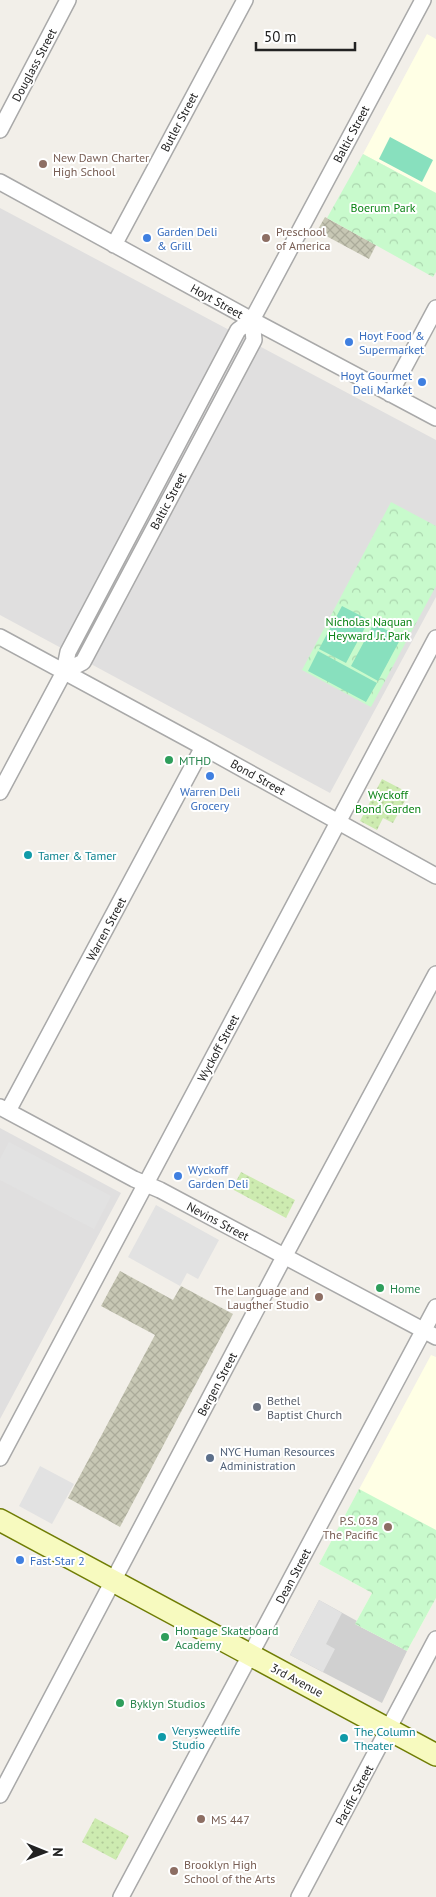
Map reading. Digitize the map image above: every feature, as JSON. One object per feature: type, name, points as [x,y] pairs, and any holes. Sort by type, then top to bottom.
[{"type":"main road","name":"3rd Avenue","points":[[0,1520],[436,1755]]},
{"type":"street","name":"Douglass Street","points":[[0,130],[68,0]]},
{"type":"street","name":"Butler Street","points":[[114,245],[245,0]]},
{"type":"street","name":"Baltic Street","points":[[0,792],[64,672],[68,652],[238,330],[252,320],[422,0]]},
{"type":"street","name":"Hoyt Street","points":[[0,182],[436,418]]},
{"type":"street","points":[[390,394],[436,308]]},
{"type":"street","name":"Bond Street","points":[[0,638],[203,747],[436,876]]},
{"type":"street","name":"Wyckoff Street","points":[[0,1458],[436,638]]},
{"type":"street","name":"Warren Street","points":[[4,1109],[203,747]]},
{"type":"street","name":"Bergen Street","points":[[0,1795],[284,1257],[436,974]]},
{"type":"street","name":"Nevins Street","points":[[4,1109],[430,1334]]},
{"type":"street","name":"Dean Street","points":[[121,1897],[250,1655],[430,1334],[436,1307]]},
{"type":"street","name":"Pacific Street","points":[[300,1897],[436,1639]]},
{"type":"shaded area","points":[[427,34],[436,39],[436,193],[363,154]]},
{"type":"shaded area","points":[[0,208],[436,440],[436,597],[330,793],[0,615]]},
{"type":"shaded area","points":[[325,217],[376,245],[369,259],[317,231]]},
{"type":"shaded area","points":[[0,1128],[121,1193],[0,1419]]},
{"type":"shaded area","points":[[9,1142],[111,1196],[94,1229],[0,1180],[0,1159]]},
{"type":"shaded area","points":[[156,1205],[219,1240],[198,1279],[187,1273],[180,1286],[128,1257]]},
{"type":"shaded area","points":[[120,1271],[173,1300],[181,1286],[233,1314],[120,1527],[68,1498],[155,1335],[101,1306]]},
{"type":"shaded area","name":"P.S. 038 The Pacific","points":[[431,1355],[436,1357],[436,1598],[407,1651],[355,1624],[372,1593],[319,1564]]},
{"type":"shaded area","points":[[40,1466],[74,1484],[52,1524],[19,1506]]},
{"type":"shaded area","points":[[319,1600],[357,1621],[355,1624],[407,1651],[382,1703],[290,1655]]},
{"type":"shaded area","points":[[319,1600],[342,1613],[326,1644],[335,1649],[323,1672],[290,1655]]},
{"type":"green space","points":[[390,137],[433,160],[422,182],[379,159]]},
{"type":"green space","name":"Boerum Park","points":[[363,154],[436,193],[436,272],[433,277],[327,218]]},
{"type":"green space","name":"Nicholas Naquan Heyward Jr. Park","points":[[391,502],[436,526],[436,586],[371,707],[302,670]]},
{"type":"green space","points":[[342,606],[369,620],[346,663],[319,649]]},
{"type":"green space","points":[[374,623],[401,638],[378,681],[351,666]]},
{"type":"green space","points":[[318,651],[377,683],[366,702],[308,671]]},
{"type":"green space","name":"Wyckoff Bond Garden","points":[[382,779],[409,793],[393,823],[383,818],[377,830],[360,821]]},
{"type":"green space","points":[[241,1172],[295,1200],[286,1218],[232,1189]]},
{"type":"green space","name":"P.S. 038 The Pacific","points":[[359,1489],[436,1530],[436,1598],[407,1651],[355,1624],[372,1593],[319,1564]]},
{"type":"green space","points":[[95,1818],[129,1836],[116,1860],[82,1842]]},
{"type":"place","name":"New Dawn Charter High School","points":[[43,164]]},
{"type":"place","name":"Garden Deli & Grill","points":[[147,238]]},
{"type":"place","name":"Preschool of America","points":[[266,238]]},
{"type":"place","name":"Hoyt Food & Supermarket","points":[[349,342]]},
{"type":"place","name":"Hoyt Gourmet Deli Market","points":[[422,382]]},
{"type":"place","name":"MTHD","points":[[169,760]]},
{"type":"place","name":"Warren Deli Grocery","points":[[210,776]]},
{"type":"place","name":"Tamer & Tamer","points":[[28,855]]},
{"type":"place","name":"Wyckoff Garden Deli","points":[[178,1176]]},
{"type":"place","name":"Home","points":[[380,1288]]},
{"type":"place","name":"The Language and Laugther Studio","points":[[319,1297]]},
{"type":"place","name":"Bethel Baptist Church","points":[[257,1407]]},
{"type":"place","name":"NYC Human Resources Administration","points":[[210,1458]]},
{"type":"place","name":"P.S. 038 The Pacific","points":[[388,1527]]},
{"type":"place","name":"Fast Star 2","points":[[20,1560]]},
{"type":"place","name":"Homage Skateboard Academy","points":[[165,1637]]},
{"type":"place","name":"Byklyn Studios","points":[[120,1703]]},
{"type":"place","name":"Verysweetlife Studio","points":[[162,1737]]},
{"type":"place","name":"The Column Theater","points":[[344,1738]]},
{"type":"place","name":"MS 447","points":[[201,1819]]},
{"type":"place","name":"Brooklyn High School of the Arts","points":[[174,1871]]}]
